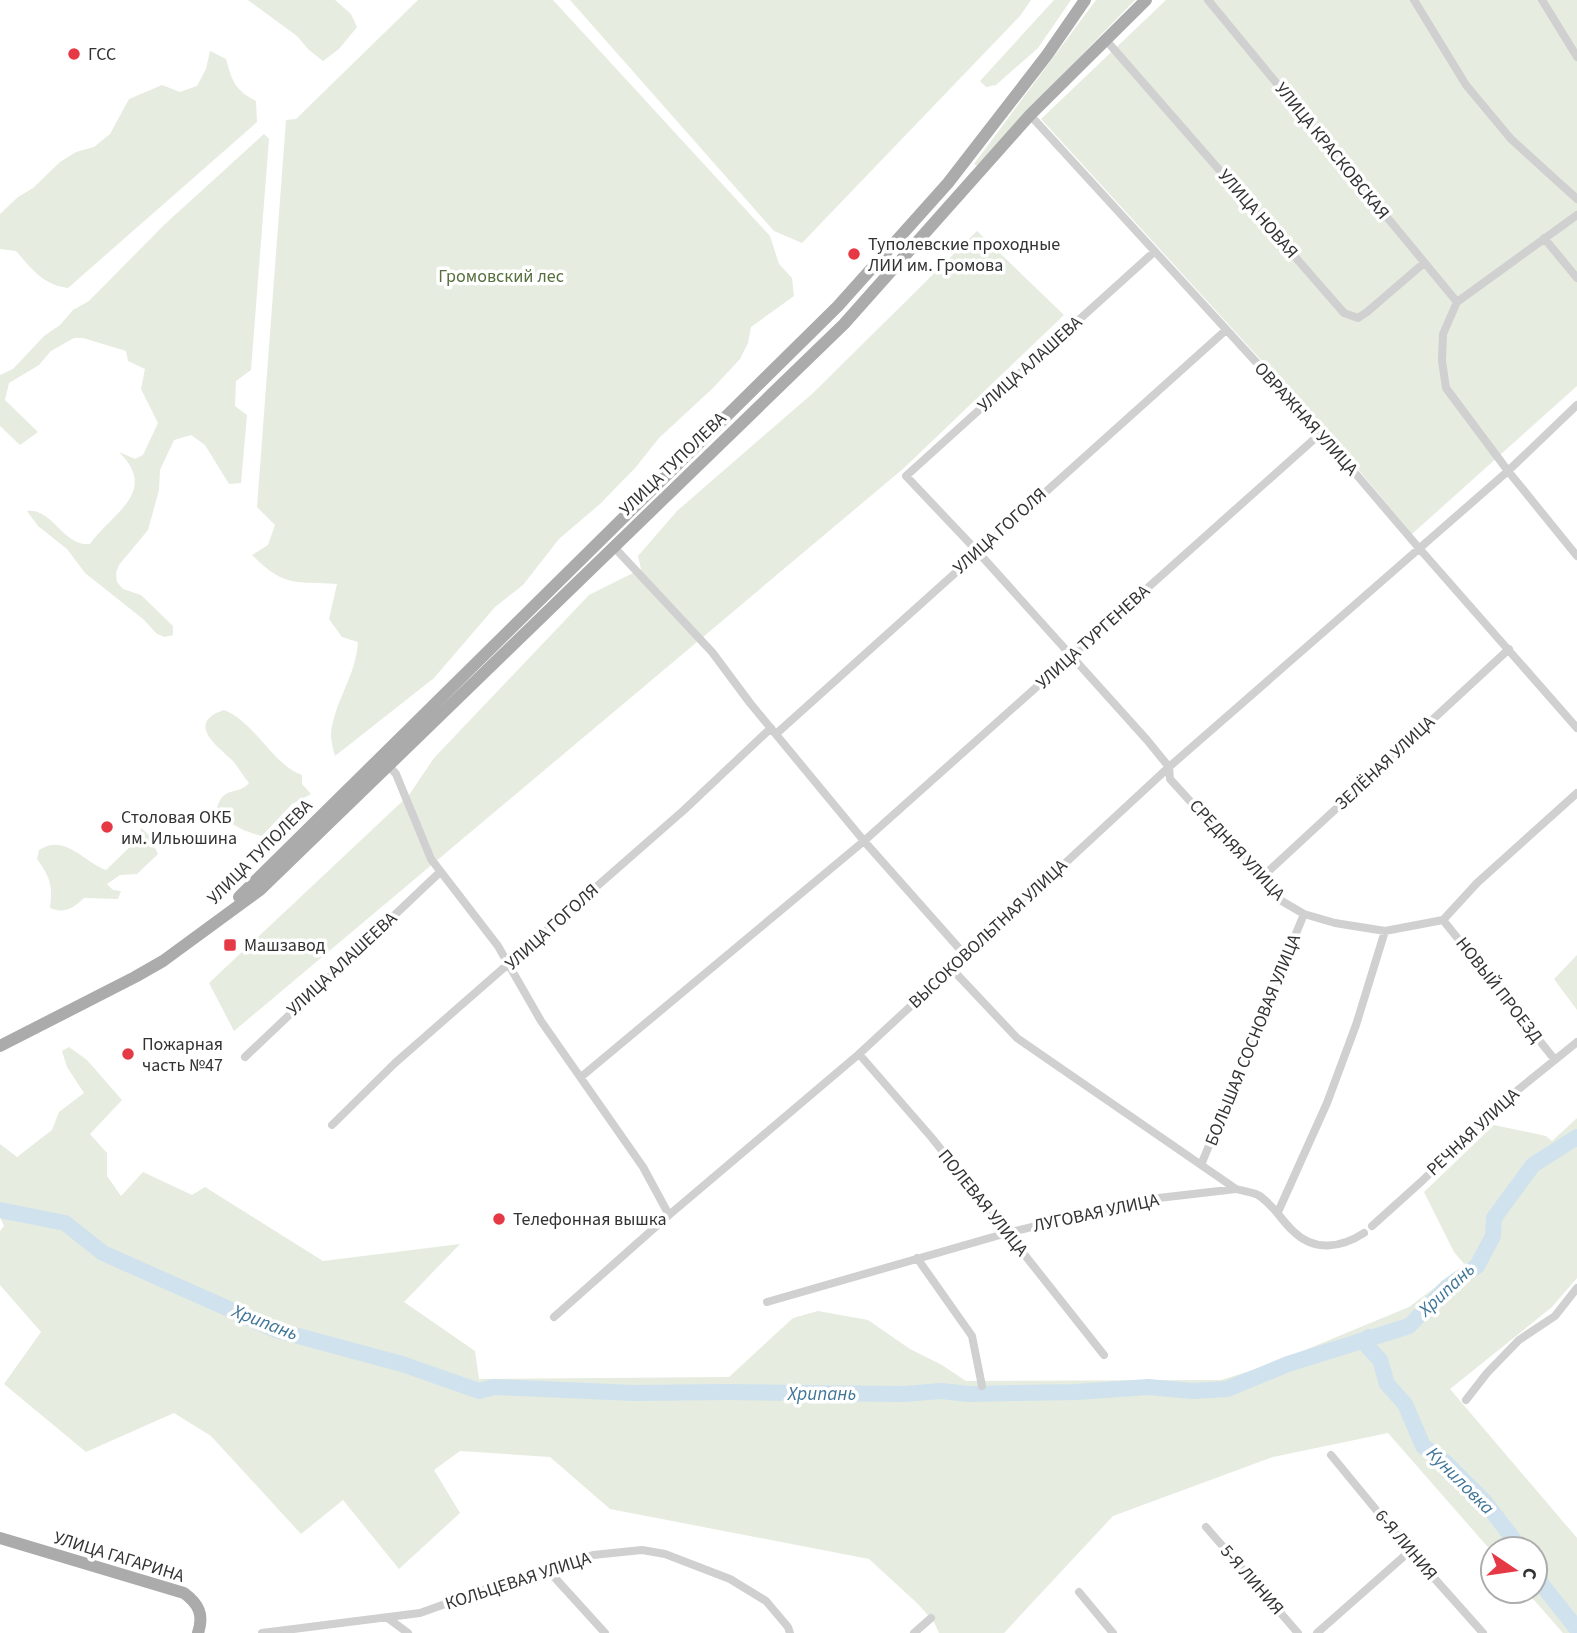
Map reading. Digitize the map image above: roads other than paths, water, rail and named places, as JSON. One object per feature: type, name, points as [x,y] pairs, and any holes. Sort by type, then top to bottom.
[{"type":"main road","name":"УЛИЦА ТУПОЛЕВА","points":[[204,932],[838,306],[948,183],[1047,55],[1085,0]]},
{"type":"main road","name":"УЛИЦА ТУПОЛЕВА","points":[[0,1046],[135,977],[204,932],[260,890],[844,324],[1030,115],[1146,0]]},
{"type":"main road","name":"УЛИЦА ГАГАРИНА","points":[[0,1538],[184,1594],[196,1603],[200,1612],[198,1633]]},
{"type":"street","name":"УЛИЦА КРАСКОВСКАЯ","points":[[1208,0],[1457,302]]},
{"type":"street","points":[[1414,0],[1466,85],[1511,139],[1577,199]]},
{"type":"street","points":[[1542,0],[1577,57]]},
{"type":"street","name":"УЛИЦА НОВАЯ","points":[[1105,39],[1344,313],[1358,318],[1424,263]]},
{"type":"street","name":"ОВРАЖНАЯ УЛИЦА","points":[[1030,115],[1321,433],[1577,728]]},
{"type":"street","points":[[1577,215],[1457,302],[1443,334],[1442,361],[1446,388],[1508,471],[1577,556]]},
{"type":"street","points":[[1545,238],[1577,278]]},
{"type":"street","name":"УЛИЦА АЛАШЕВА","points":[[906,476],[1154,253]]},
{"type":"street","name":"УЛИЦА ГОГОЛЯ","points":[[332,1125],[395,1063],[1226,330]]},
{"type":"street","name":"ВЫСОКОВОЛЬТНАЯ УЛИЦА","points":[[554,1317],[668,1215],[859,1054],[1169,766],[1508,471],[1577,405]]},
{"type":"street","name":"УЛИЦА ТУРГЕНЕВА","points":[[581,1077],[864,841],[1321,433]]},
{"type":"street","name":"СРЕДНЯЯ УЛИЦА","points":[[906,476],[977,551],[1169,766],[1170,779],[1280,900],[1304,914],[1335,923],[1385,931],[1443,919]]},
{"type":"street","points":[[613,546],[712,652],[864,841],[965,955]]},
{"type":"street","name":"ЗЕЛЁНАЯ УЛИЦА","points":[[1261,878],[1509,649]]},
{"type":"street","points":[[389,766],[396,774],[431,859],[509,963],[541,1021],[643,1167],[668,1215]]},
{"type":"street","points":[[1443,919],[1477,883],[1577,793]]},
{"type":"street","name":"УЛИЦА АЛАШЕЕВА","points":[[244,1057],[440,872]]},
{"type":"street","name":"БОЛЬШАЯ СОСНОВАЯ УЛИЦА","points":[[1201,1166],[1304,914]]},
{"type":"street","name":"НОВЫЙ ПРОЕЗД","points":[[1443,919],[1555,1060]]},
{"type":"street","points":[[1278,1212],[1332,1090],[1356,1025],[1385,931]]},
{"type":"street","points":[[951,968],[1017,1038],[1236,1189],[1258,1195],[1278,1212],[1294,1232],[1309,1242],[1331,1246],[1348,1244],[1364,1233]]},
{"type":"street","name":"РЕЧНАЯ УЛИЦА","points":[[1373,1226],[1503,1102],[1577,1042]]},
{"type":"street","name":"ПОЛЕВАЯ УЛИЦА","points":[[859,1054],[932,1138],[1104,1355]]},
{"type":"street","name":"ЛУГОВАЯ УЛИЦА","points":[[767,1302],[1007,1233],[1150,1199],[1236,1189]]},
{"type":"street","points":[[917,1258],[972,1336],[982,1386]]},
{"type":"street","points":[[1466,1400],[1487,1373],[1519,1340],[1555,1316],[1577,1288]]},
{"type":"street","name":"6-Я ЛИНИЯ","points":[[1331,1455],[1410,1551],[1483,1633]]},
{"type":"street","name":"5-Я ЛИНИЯ","points":[[1206,1527],[1298,1633]]},
{"type":"street","name":"КОЛЬЦЕВАЯ УЛИЦА","points":[[262,1633],[420,1614],[546,1567],[593,1555],[642,1550],[665,1555],[730,1579],[766,1601],[790,1633]]},
{"type":"street","points":[[1317,1633],[1410,1551]]},
{"type":"street","points":[[546,1567],[605,1633]]},
{"type":"street","points":[[1079,1592],[1114,1633]]},
{"type":"street","points":[[914,1633],[930,1618]]},
{"type":"street","points":[[389,1619],[408,1633]]},
{"type":"waterway","name":"Хрипань","points":[[0,1210],[65,1223],[103,1253],[276,1330],[402,1364],[479,1391],[494,1387],[633,1393],[904,1394],[941,1391],[969,1394],[1076,1392],[1148,1387],[1193,1391],[1227,1389],[1288,1364],[1409,1326],[1447,1287],[1477,1266],[1493,1236],[1494,1218],[1533,1165],[1577,1137]]},
{"type":"waterway","name":"Куниловка","points":[[1369,1337],[1368,1347],[1380,1360],[1387,1384],[1405,1404],[1423,1446],[1446,1463],[1485,1502],[1510,1535]]},
{"type":"waterway","name":"Куниловка","points":[[1549,1594],[1577,1629]]},
{"type":"place","name":"ГСС","points":[[74,54]]},
{"type":"place","name":"Туполевские проходные ЛИИ им. Громова","points":[[854,254]]},
{"type":"place","name":"Столовая ОКБ им. Ильюшина","points":[[107,827]]},
{"type":"place","name":"Машзавод","points":[[230,945]]},
{"type":"place","name":"Пожарная часть №47","points":[[128,1054]]},
{"type":"place","name":"Телефонная вышка","points":[[499,1219]]},
{"type":"park label","name":"Громовский лес","points":[[501,276]]}]
